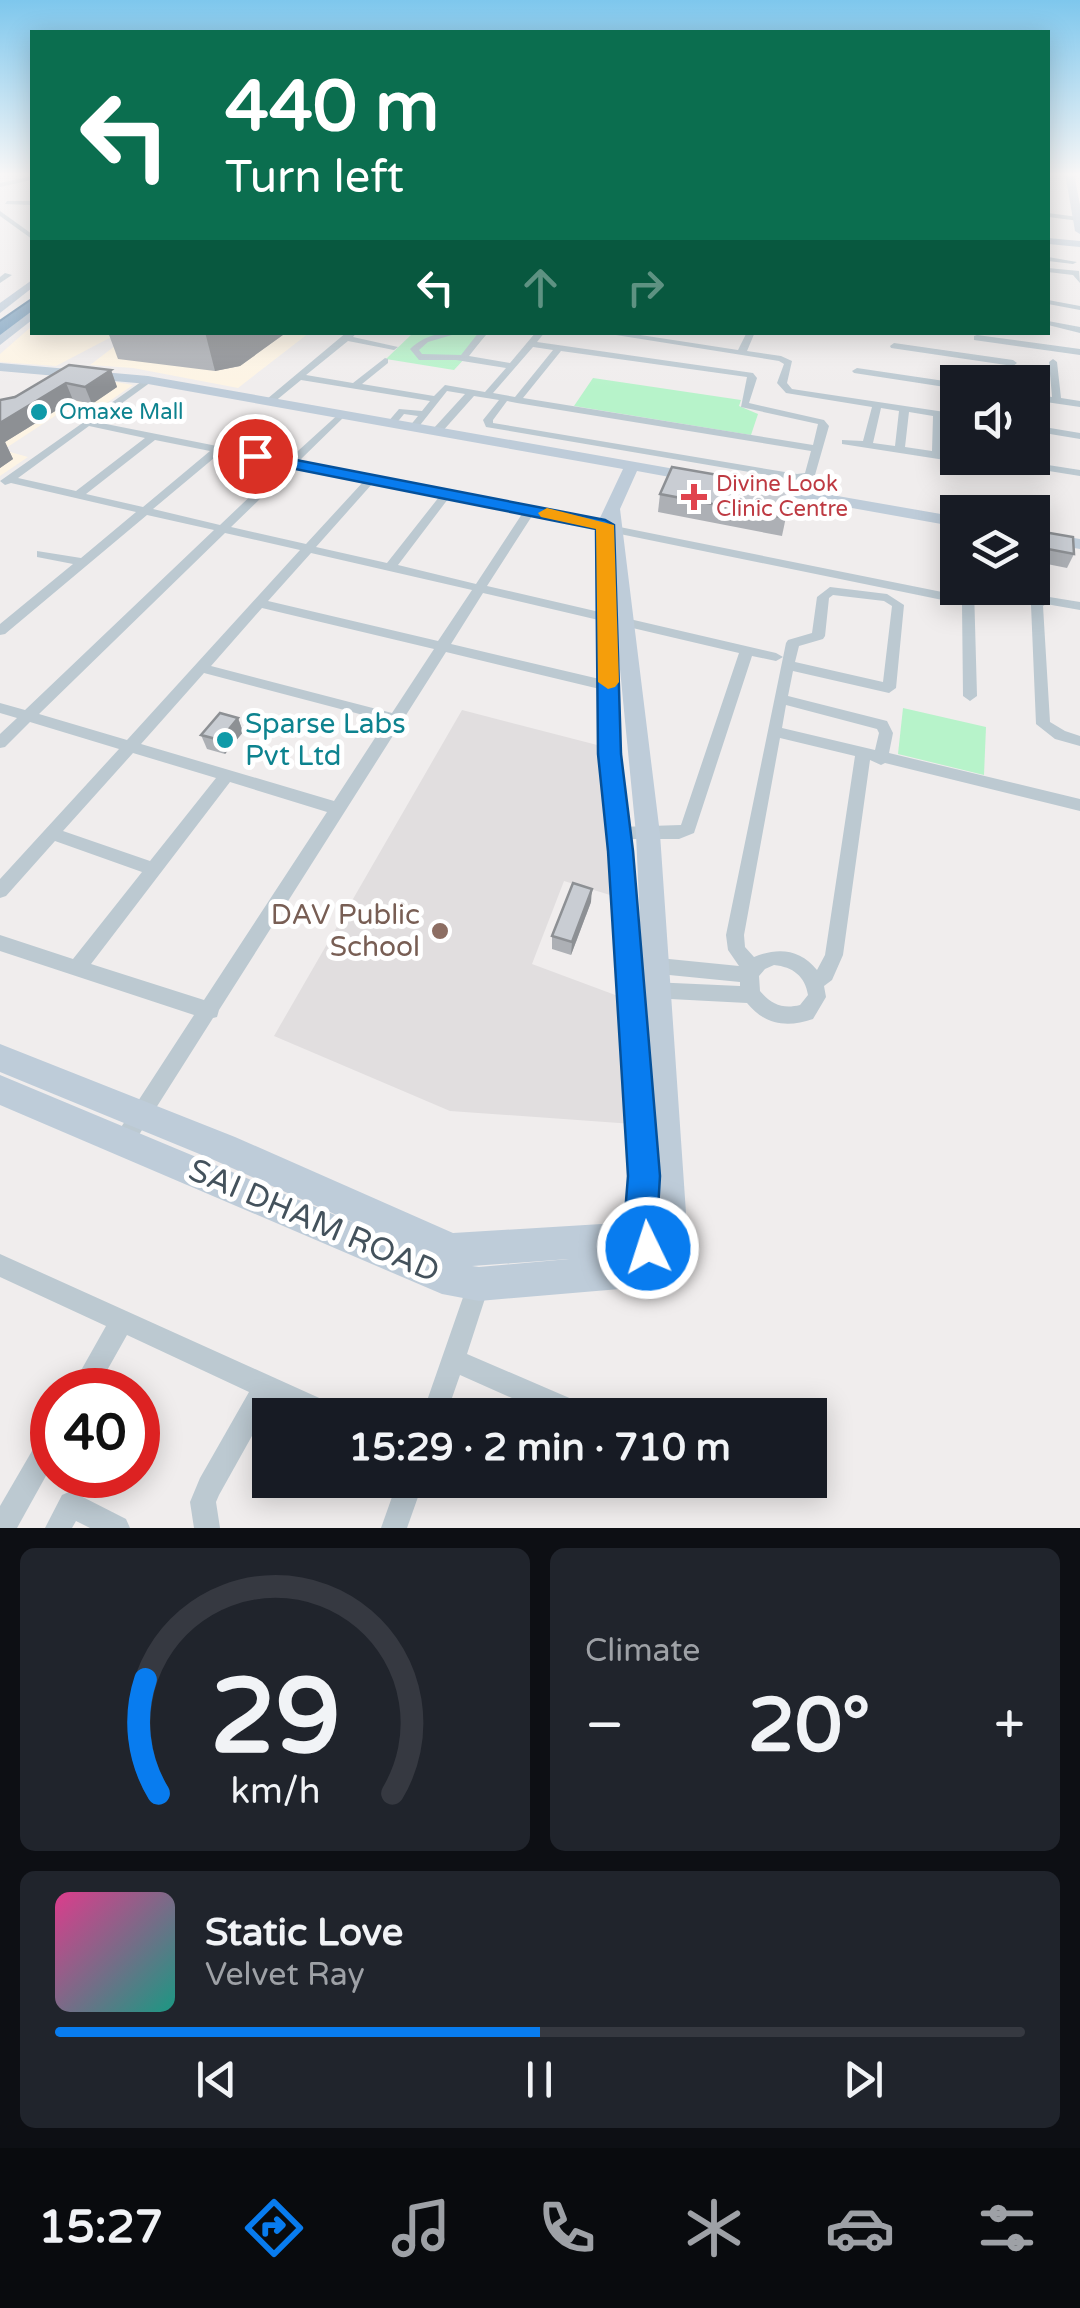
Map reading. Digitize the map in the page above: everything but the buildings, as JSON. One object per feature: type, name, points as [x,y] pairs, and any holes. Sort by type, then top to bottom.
[{"type":"highway","points":[[0,318],[30,293]]},
{"type":"highway","points":[[0,330],[30,306]]},
{"type":"street","points":[[1050,259],[1073,262]]},
{"type":"street","points":[[1050,270],[1076,274],[1080,281]]},
{"type":"street","points":[[0,308],[30,285]]},
{"type":"street","points":[[1050,302],[1080,308]]},
{"type":"street","points":[[0,342],[30,316]]},
{"type":"street","points":[[1050,324],[1080,330]]},
{"type":"street","points":[[270,402],[349,335],[394,347]]},
{"type":"street","points":[[434,335],[414,349],[419,357],[463,358],[513,366]]},
{"type":"street","points":[[463,358],[482,335]]},
{"type":"street","points":[[488,395],[538,335]]},
{"type":"street","points":[[634,335],[787,361],[782,383],[789,392],[938,414],[936,456]]},
{"type":"street","points":[[683,345],[688,335]]},
{"type":"street","points":[[741,354],[749,335]]},
{"type":"street","points":[[976,358],[977,335],[1080,352]]},
{"type":"street","points":[[1030,335],[1030,345]]},
{"type":"street","points":[[531,344],[750,375],[744,404],[822,422],[810,475],[750,469],[489,426],[488,420],[558,348]]},
{"type":"street","points":[[894,346],[1013,364]]},
{"type":"street","points":[[356,386],[385,360]]},
{"type":"street","points":[[1053,362],[1057,401]]},
{"type":"street","points":[[0,367],[148,380],[392,423],[419,421],[437,431],[940,519]]},
{"type":"street","points":[[858,372],[940,383]]},
{"type":"street","points":[[299,376],[436,400]]},
{"type":"street","points":[[4,482],[148,380]]},
{"type":"street","points":[[419,421],[445,388],[817,449]]},
{"type":"street","points":[[437,431],[472,392]]},
{"type":"street","points":[[1050,400],[1080,404]]},
{"type":"street","points":[[867,445],[876,405]]},
{"type":"street","points":[[900,450],[904,409]]},
{"type":"street","points":[[0,743],[342,414]]},
{"type":"street","points":[[621,448],[637,420]]},
{"type":"street","points":[[87,423],[530,510],[611,521],[940,588]]},
{"type":"street","points":[[684,458],[699,430]]},
{"type":"street","points":[[1050,431],[1080,436]]},
{"type":"street","points":[[78,495],[153,436]]},
{"type":"street","points":[[750,469],[760,440]]},
{"type":"street","points":[[846,442],[940,457]]},
{"type":"street","points":[[4,623],[219,449]]},
{"type":"street","points":[[632,465],[611,521],[614,617],[643,977],[671,1242],[666,1259],[655,1270],[641,1226],[643,977]]},
{"type":"street","points":[[1050,468],[1080,473]]},
{"type":"street","points":[[0,892],[371,479]]},
{"type":"street","points":[[4,482],[78,495],[614,617],[747,650],[782,661],[888,688],[898,605],[887,598],[830,591],[824,597],[818,636],[795,640],[782,661],[780,699],[735,935],[737,950],[751,972],[752,995]]},
{"type":"street","points":[[391,566],[447,494]]},
{"type":"street","points":[[123,1142],[530,510]]},
{"type":"street","points":[[1050,539],[1080,544]]},
{"type":"street","points":[[41,554],[83,562]]},
{"type":"street","points":[[1080,606],[1042,600],[1037,605],[1043,724],[1060,736],[1080,741]]},
{"type":"street","points":[[259,603],[608,686]]},
{"type":"street","points":[[968,605],[970,696]]},
{"type":"street","points":[[614,617],[608,686],[610,754],[634,834]]},
{"type":"street","points":[[634,834],[688,830],[747,650]]},
{"type":"street","points":[[201,668],[396,719]]},
{"type":"street","points":[[780,699],[882,726],[886,733],[872,757],[834,955],[826,974],[815,983]]},
{"type":"street","points":[[0,708],[339,809]]},
{"type":"street","points":[[774,731],[1080,805]]},
{"type":"street","points":[[77,968],[226,776]]},
{"type":"street","points":[[52,834],[154,869]]},
{"type":"street","points":[[0,943],[210,1011]]},
{"type":"street","points":[[785,957],[805,968],[815,983],[813,1006],[797,1017],[774,1015],[752,995],[643,977],[751,972],[764,959],[785,957]]},
{"type":"street","name":"SAI DHAM ROAD","points":[[0,1058],[143,1115],[452,1250],[624,1239],[641,1226]]},
{"type":"street","name":"SAI DHAM ROAD","points":[[0,1090],[442,1277],[479,1284],[655,1270]]},
{"type":"street","points":[[440,1398],[487,1250]]},
{"type":"street","points":[[0,1265],[292,1398]]},
{"type":"street","points":[[95,1368],[123,1320]]},
{"type":"street","points":[[454,1360],[540,1398]]},
{"type":"street","points":[[207,1528],[204,1502],[209,1487],[266,1386]]},
{"type":"street","points":[[2,1528],[30,1479]]},
{"type":"street","points":[[394,1528],[405,1498]]},
{"type":"street","points":[[58,1528],[72,1504],[118,1528]]},
{"type":"shaded area","points":[[30,328],[30,335],[115,335],[56,366],[0,362],[0,354]]},
{"type":"shaded area","points":[[129,335],[306,335],[238,388],[133,368],[90,365]]},
{"type":"shaded area","name":"Omaxe Mall","points":[[116,382],[133,385],[82,420],[58,414],[3,450],[28,457],[0,476],[0,411]]},
{"type":"shaded area","name":"DAV Public School","points":[[462,710],[605,747],[620,898],[564,881],[532,964],[626,999],[633,1124],[450,1111],[274,1036]]},
{"type":"green space","points":[[411,335],[486,335],[454,370],[386,359]]},
{"type":"green space","points":[[593,378],[741,400],[739,406],[758,414],[751,435],[574,406]]},
{"type":"green space","points":[[903,708],[986,727],[984,775],[898,754]]},
{"type":"slow traffic","points":[[547,513],[605,525],[608,682]]},
{"type":"place","name":"Omaxe Mall","points":[[39,412]]},
{"type":"place","name":"Divine Look Clinic Centre","points":[[694,497]]},
{"type":"place","name":"Sparse Labs Pvt Ltd","points":[[225,740]]},
{"type":"place","name":"DAV Public School","points":[[440,931]]},
{"type":"route","points":[[255,456],[605,525],[603,573],[610,754],[644,1176],[641,1226],[648,1248]]}]
